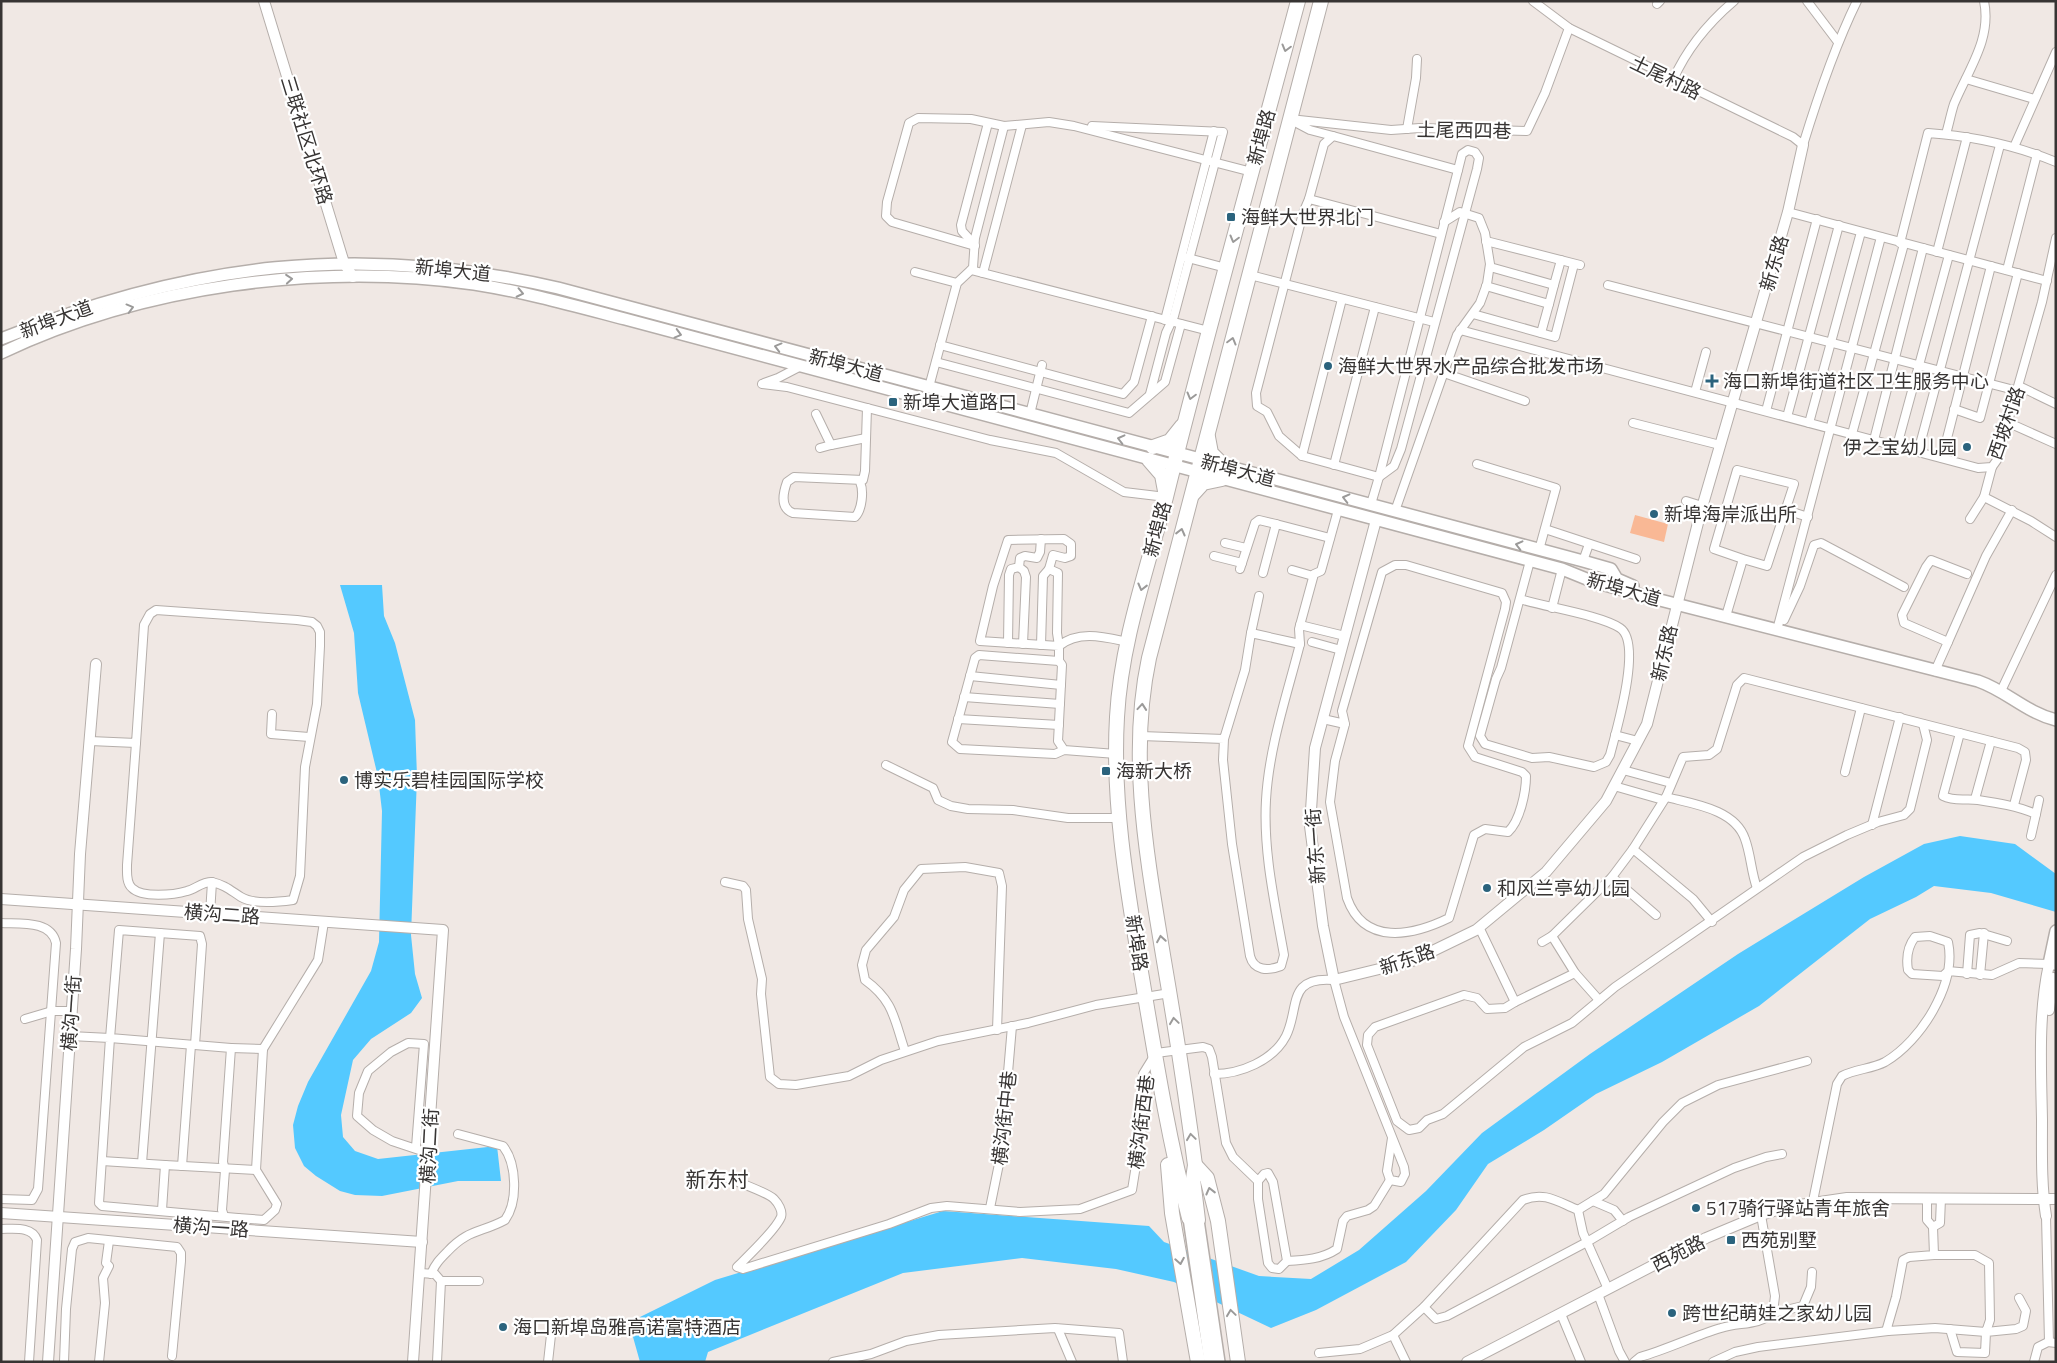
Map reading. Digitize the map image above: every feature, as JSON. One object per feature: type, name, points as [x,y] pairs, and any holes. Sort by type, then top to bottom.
[{"type":"highway","name":"新埠路","points":[[1172,1150],[1146,998],[1119,818],[1116,754],[1120,689],[1128,642],[1184,424],[1298,1]]},
{"type":"highway","name":"新埠路","points":[[1193,1219],[1195,1165],[1141,798],[1140,736],[1143,693],[1149,658],[1198,466],[1321,1]]},
{"type":"highway","points":[[1166,497],[1162,475],[1151,453],[1170,440],[1184,424]]},
{"type":"highway","points":[[1190,499],[1203,483],[1224,473],[1211,454],[1208,432]]},
{"type":"highway","points":[[1172,1150],[1168,1162],[1172,1213],[1202,1361]]},
{"type":"highway","points":[[1172,1150],[1193,1219]]},
{"type":"highway","points":[[1195,1165],[1207,1178],[1218,1221],[1238,1362]]},
{"type":"main road","name":"新埠大道","points":[[1,339],[88,306],[187,280],[272,267],[344,263],[435,267],[515,278],[1030,414],[1338,510],[1530,561],[1594,582],[1978,681],[2001,691],[2032,712],[2056,720]]},
{"type":"main road","name":"新埠大道","points":[[1,353],[68,326],[174,296],[282,280],[353,276],[423,279],[500,289],[571,305],[801,366],[1151,453]]},
{"type":"main road","name":"新埠大道","points":[[1224,473],[1371,504],[1611,569],[1617,580],[1664,595],[1676,603]]},
{"type":"main road","points":[[2054,961],[2056,931]]},
{"type":"main road","points":[[1193,1219],[1202,1361]]},
{"type":"main road","points":[[1193,1219],[1219,1362]]},
{"type":"street","name":"三联社区北环路","points":[[264,1],[344,263],[353,276]]},
{"type":"street","name":"土尾村路","points":[[1533,1],[1569,28],[1793,138],[1803,146]]},
{"type":"street","points":[[1548,12],[1549,1]]},
{"type":"street","points":[[1673,80],[1689,49],[1708,23],[1734,1]]},
{"type":"street","points":[[1807,1],[1838,42]]},
{"type":"street","points":[[1803,146],[1823,78],[1857,1]]},
{"type":"street","points":[[1946,134],[1954,105],[1980,48],[1987,17],[1984,1]]},
{"type":"street","name":"土尾西四巷","points":[[1290,119],[1376,129],[1527,131],[1545,93],[1569,28]]},
{"type":"street","points":[[2014,147],[2056,52]]},
{"type":"street","points":[[1407,129],[1416,78],[1417,58]]},
{"type":"street","points":[[1966,79],[2034,99]]},
{"type":"street","points":[[975,246],[892,222],[886,216],[887,202],[909,123],[918,118],[971,119],[1004,126],[1048,122],[1074,126],[1252,172]]},
{"type":"street","points":[[1290,119],[1310,130],[1458,170]]},
{"type":"street","points":[[975,246],[962,231],[961,225],[988,123]]},
{"type":"street","points":[[983,273],[1022,125]]},
{"type":"street","points":[[929,387],[957,283],[974,268],[975,238],[1004,126]]},
{"type":"street","points":[[1074,126],[1214,131],[1210,161],[1150,394]]},
{"type":"street","points":[[1852,434],[1874,354],[1928,133],[1967,137],[2014,147],[2056,162]]},
{"type":"street","points":[[1333,136],[1324,144],[1310,199],[1303,213],[1256,393],[1256,406],[1267,412],[1279,436],[1302,456],[1378,477],[1394,466],[1401,449],[1479,158],[1475,152],[1468,150],[1462,154],[1441,234],[1419,319],[1378,477],[1371,504]]},
{"type":"street","points":[[1937,252],[1967,137]]},
{"type":"street","points":[[1918,452],[2000,144]]},
{"type":"street","name":"新东路","points":[[1334,980],[1412,961],[1479,927],[1546,872],[1606,801],[1647,724],[1702,506],[1734,402],[1788,212],[1803,146]]},
{"type":"street","points":[[2007,270],[2037,154]]},
{"type":"street","points":[[1310,199],[1441,234]]},
{"type":"street","points":[[1395,511],[1460,330],[1473,314],[1486,286],[1490,267],[1486,241],[1479,218],[1460,212],[1444,223]]},
{"type":"street","points":[[1788,212],[2018,273],[2050,276]]},
{"type":"street","points":[[1766,411],[1817,219]]},
{"type":"street","points":[[1787,416],[1839,226]]},
{"type":"street","points":[[1809,422],[1861,232]]},
{"type":"street","points":[[1777,630],[1881,237]]},
{"type":"street","name":"西坡村路","points":[[1460,330],[1978,468],[1992,467],[1997,460],[2009,422],[2050,276],[2056,238]]},
{"type":"street","points":[[1473,314],[1555,337],[1577,264],[1486,241]]},
{"type":"street","points":[[1874,440],[1922,248]]},
{"type":"street","points":[[1896,446],[1949,255]]},
{"type":"street","points":[[1184,257],[1226,268]]},
{"type":"street","points":[[1541,333],[1561,260]]},
{"type":"street","points":[[1942,458],[1991,266]]},
{"type":"street","points":[[1490,267],[1554,285]]},
{"type":"street","points":[[971,270],[1209,332]]},
{"type":"street","points":[[915,272],[957,283]]},
{"type":"street","points":[[1954,409],[1980,418],[2018,273]]},
{"type":"street","points":[[1250,275],[1434,322]]},
{"type":"street","points":[[1608,285],[1989,384],[2018,389],[2056,404]]},
{"type":"street","points":[[1486,286],[1549,304]]},
{"type":"street","points":[[1302,456],[1342,299]]},
{"type":"street","points":[[1334,465],[1375,308]]},
{"type":"street","points":[[940,345],[1041,369],[1123,394],[1134,382],[1152,316]]},
{"type":"street","points":[[936,362],[1128,413],[1167,378],[1181,324]]},
{"type":"street","points":[[1695,392],[1706,352]]},
{"type":"street","points":[[801,366],[762,384],[787,387],[990,440],[1056,453],[1124,492],[1166,497]]},
{"type":"street","points":[[1030,414],[1041,369]]},
{"type":"street","points":[[1444,373],[1524,401]]},
{"type":"street","points":[[860,482],[863,480],[865,471],[867,408]]},
{"type":"street","points":[[816,414],[831,445]]},
{"type":"street","points":[[2009,422],[2056,444]]},
{"type":"street","points":[[1633,423],[1720,445]]},
{"type":"street","points":[[820,448],[866,438]]},
{"type":"street","points":[[1477,464],[1556,488],[1539,550]]},
{"type":"street","points":[[1970,519],[1984,496],[1992,467]]},
{"type":"street","points":[[1738,470],[1794,484],[1767,566],[1743,559],[1714,549],[1738,470]]},
{"type":"street","points":[[794,477],[860,482],[862,487],[860,512],[855,517],[793,513],[785,508],[783,504],[787,482],[794,477]]},
{"type":"street","points":[[1984,496],[2012,510],[2056,537]]},
{"type":"street","points":[[1686,501],[1702,506]]},
{"type":"street","points":[[1259,596],[1245,670],[1224,739],[1223,760],[1232,844],[1250,956],[1255,965],[1261,969],[1269,969],[1281,966],[1284,955],[1270,877],[1266,841],[1266,798],[1274,742],[1300,644],[1300,625],[1313,576],[1321,571],[1338,510]]},
{"type":"street","points":[[1786,510],[1808,517]]},
{"type":"street","points":[[1935,671],[1986,556],[2012,510]]},
{"type":"street","points":[[1214,556],[1241,566],[1255,523],[1259,520],[1330,538]]},
{"type":"street","name":"新东一街","points":[[1376,520],[1316,748],[1310,826],[1323,926],[1344,1017],[1405,1174],[1401,1182],[1390,1180]]},
{"type":"street","points":[[1263,573],[1276,524]]},
{"type":"street","points":[[1545,529],[1636,559]]},
{"type":"street","points":[[1022,644],[1026,577],[1018,562],[1022,557],[1033,558],[1039,556],[1041,539]]},
{"type":"street","points":[[1041,645],[1043,576],[1050,569],[1052,557],[1056,555],[1068,558],[1071,556],[1073,548],[1069,541],[1064,539],[1008,540],[993,586],[980,641],[1022,644],[1059,646],[1070,638],[1080,636],[1128,642]]},
{"type":"street","points":[[1225,543],[1246,548]]},
{"type":"street","points":[[1777,630],[1794,602],[1814,545],[1821,543],[1904,587]]},
{"type":"street","points":[[1583,561],[1589,544]]},
{"type":"street","points":[[1611,569],[1619,554]]},
{"type":"street","points":[[1726,616],[1743,559]]},
{"type":"street","points":[[1948,642],[1904,623],[1902,615],[1926,566],[1931,560],[1967,574]]},
{"type":"street","points":[[1520,599],[1599,620],[1621,629],[1625,634],[1629,644],[1630,657],[1615,735],[1606,762],[1594,767],[1548,757],[1532,758],[1491,746],[1482,740],[1480,731],[1496,679],[1500,673],[1530,561]]},
{"type":"street","points":[[1394,565],[1406,565],[1502,592],[1506,602],[1505,609],[1468,746],[1475,757],[1522,772],[1526,776],[1525,788],[1514,826],[1508,832],[1484,829],[1474,835],[1449,918],[1404,933],[1395,933],[1370,927],[1353,910],[1347,898],[1330,802],[1335,761],[1344,724],[1342,711],[1382,572],[1394,565]]},
{"type":"street","points":[[1008,643],[1009,575],[1011,570],[1019,567]]},
{"type":"street","points":[[1050,569],[1058,573],[1056,632],[1059,646],[1059,661],[1062,665],[1058,741],[1064,750]]},
{"type":"street","points":[[1292,570],[1313,576]]},
{"type":"street","points":[[1552,608],[1562,570]]},
{"type":"street","points":[[2001,691],[2056,575]]},
{"type":"street","points":[[163,610],[312,622],[320,632],[320,646],[317,704],[309,738],[301,862],[297,891],[293,900],[281,902],[241,898],[226,885],[212,882],[199,884],[189,891],[165,895],[140,892],[131,888],[128,882],[127,865],[144,625],[150,614],[163,610]]},
{"type":"street","points":[[1300,625],[1345,636]]},
{"type":"street","points":[[1251,633],[1300,644]]},
{"type":"street","points":[[1312,642],[1341,650]]},
{"type":"street","points":[[1059,661],[979,655],[975,658],[952,742],[960,749],[1055,754],[1064,750],[1116,754]]},
{"type":"street","name":"横沟一街","points":[[48,1362],[80,854],[96,664]]},
{"type":"street","points":[[970,676],[1061,685]]},
{"type":"street","points":[[1542,942],[1552,936],[1612,877],[1665,799],[1683,757],[1714,753],[1726,725],[1738,685],[1744,678],[2018,748],[2026,755],[2014,805]]},
{"type":"street","points":[[964,697],[1060,704]]},
{"type":"street","points":[[1845,772],[1861,708]]},
{"type":"street","points":[[272,714],[271,734],[309,738]]},
{"type":"street","points":[[1872,825],[1900,717]]},
{"type":"street","points":[[958,719],[1059,725]]},
{"type":"street","points":[[1323,719],[1344,724]]},
{"type":"street","points":[[1575,973],[1505,1008],[1487,1009],[1477,998],[1464,995],[1372,1028],[1368,1035],[1367,1045],[1397,1121],[1402,1126],[1413,1130],[1431,1118],[1443,1114],[1524,1047],[1566,1026],[1599,1000],[1804,857],[1872,825],[1904,815],[1910,810],[1928,740],[1923,724]]},
{"type":"street","points":[[1960,733],[1943,796],[1951,800],[1975,799],[2014,805],[2036,814]]},
{"type":"street","points":[[1615,735],[1638,741]]},
{"type":"street","points":[[1140,736],[1224,739]]},
{"type":"street","points":[[90,741],[136,744]]},
{"type":"street","points":[[1975,799],[1991,741]]},
{"type":"street","points":[[886,764],[933,788],[938,800],[952,806],[992,811],[1013,810],[1068,818],[1119,818]]},
{"type":"street","points":[[1623,770],[1671,784]]},
{"type":"street","points":[[1614,786],[1717,811],[1741,830],[1748,847],[1757,888]]},
{"type":"street","points":[[2031,836],[2040,800]]},
{"type":"street","points":[[1632,849],[1693,900],[1712,922]]},
{"type":"street","points":[[905,1051],[892,1009],[877,989],[865,980],[862,965],[866,950],[894,917],[904,890],[922,869],[946,866],[999,873],[1002,886],[997,1030]]},
{"type":"street","points":[[1612,877],[1656,915]]},
{"type":"street","points":[[210,914],[212,882]]},
{"type":"street","points":[[725,882],[743,886],[746,890],[748,920],[762,979],[761,994],[770,1077],[779,1084],[796,1085],[849,1076],[905,1051],[938,1041],[997,1030],[1096,1005],[1170,993]]},
{"type":"street","name":"横沟二路","points":[[1,900],[444,930]]},
{"type":"street","points":[[182,1166],[202,944],[200,936],[119,930],[99,1203],[102,1206],[264,1220],[275,1210],[277,1204],[256,1170],[263,1050],[318,960],[324,922]]},
{"type":"street","points":[[1,923],[42,926],[55,936],[52,1011],[38,1189],[32,1200],[1,1199]]},
{"type":"street","points":[[1479,927],[1514,1002]]},
{"type":"street","name":"横沟二街","points":[[413,1362],[444,930]]},
{"type":"street","points":[[142,1164],[160,933]]},
{"type":"street","points":[[1980,975],[1984,933]]},
{"type":"street","points":[[1967,974],[1970,936],[1984,933],[2007,941]]},
{"type":"street","points":[[1552,936],[1575,973],[1599,1000]]},
{"type":"street","points":[[1813,1202],[1837,1084],[1842,1076],[1884,1062],[1920,1030],[1932,1013],[1948,971],[1950,953],[1948,942],[1930,936],[1914,937],[1908,950],[1908,970],[1912,974],[1944,976],[1948,971]]},
{"type":"street","points":[[1948,971],[1980,975],[2000,973],[2019,962],[2054,961],[2043,995],[2040,1036],[2051,1199],[2046,1216],[2052,1342],[2038,1347],[2034,1362]]},
{"type":"street","points":[[1258,1182],[1229,1151],[1223,1134],[1214,1074],[1226,1074],[1239,1070],[1257,1063],[1270,1054],[1286,1036],[1296,995],[1306,985],[1316,980],[1334,980]]},
{"type":"street","points":[[25,1019],[52,1011],[71,1011]]},
{"type":"street","name":"横沟街中巷","points":[[990,1208],[1001,1154],[1012,1026]]},
{"type":"street","points":[[70,1036],[263,1050]]},
{"type":"street","points":[[416,1147],[424,1044],[408,1043],[391,1052],[368,1071],[359,1092],[357,1116],[373,1130],[392,1141],[428,1152]]},
{"type":"street","name":"横沟街西巷","points":[[990,1208],[1020,1212],[1080,1209],[1132,1190],[1142,1128],[1143,1074],[1156,1060],[1203,1046],[1209,1049],[1214,1074]]},
{"type":"street","points":[[224,1216],[222,1210],[225,1170],[223,1162],[231,1048]]},
{"type":"street","points":[[1578,1210],[1604,1194],[1663,1122],[1682,1103],[1718,1085],[1807,1061]]},
{"type":"street","points":[[422,1073],[433,1074]]},
{"type":"street","points":[[431,1274],[435,1264],[454,1243],[469,1233],[505,1220],[513,1201],[513,1176],[508,1152],[503,1146],[458,1134]]},
{"type":"street","points":[[1287,1261],[1271,1176],[1264,1174],[1258,1182],[1258,1198],[1268,1262],[1272,1268],[1279,1269],[1287,1261],[1306,1260],[1337,1249],[1342,1221],[1347,1216],[1368,1210],[1374,1206],[1390,1180],[1387,1171],[1392,1138]]},
{"type":"street","points":[[1424,1307],[1436,1320],[1447,1316],[1587,1242],[1623,1220],[1734,1168],[1766,1156],[1782,1154]]},
{"type":"street","points":[[102,1161],[225,1170],[256,1170]]},
{"type":"street","points":[[162,1210],[165,1165]]},
{"type":"street","points":[[728,1178],[766,1194],[774,1199],[781,1209],[781,1216],[755,1250],[737,1267],[742,1268],[889,1224],[931,1208],[947,1206],[990,1208]]},
{"type":"street","points":[[1319,1353],[1360,1349],[1393,1335],[1424,1307],[1523,1200],[1534,1195],[1548,1197],[1578,1210]]},
{"type":"street","name":"西苑路","points":[[1467,1362],[1706,1238],[1761,1215],[1813,1202],[1847,1198],[2051,1199]]},
{"type":"street","points":[[1927,1198],[1927,1220],[1934,1227],[1934,1254]]},
{"type":"street","points":[[1934,1227],[1940,1222],[1942,1198]]},
{"type":"street","points":[[1593,1201],[1614,1210],[1623,1220]]},
{"type":"street","points":[[1578,1210],[1619,1352],[1625,1362]]},
{"type":"street","name":"横沟一路","points":[[1,1213],[422,1242]]},
{"type":"street","points":[[1761,1215],[1775,1296],[1773,1313]]},
{"type":"street","points":[[238,1218],[238,1229]]},
{"type":"street","points":[[1,1229],[28,1231],[35,1235],[37,1240],[29,1362]]},
{"type":"street","points":[[64,1362],[66,1309],[72,1249],[75,1242],[80,1239],[177,1246],[181,1252],[172,1356]]},
{"type":"street","points":[[99,1362],[105,1303],[104,1278],[109,1266],[106,1263],[109,1241]]},
{"type":"street","points":[[1888,1331],[1887,1328],[1896,1297],[1903,1260],[1909,1257],[1934,1254],[1975,1254],[1989,1263],[1990,1320],[1986,1332],[1986,1353],[1958,1352],[1950,1329]]},
{"type":"street","points":[[2047,1257],[2056,1256]]},
{"type":"street","points":[[1634,1362],[1640,1357],[1712,1331],[1731,1325],[1762,1320],[1773,1313],[1803,1306],[1811,1287],[1812,1272]]},
{"type":"street","points":[[420,1273],[438,1275],[441,1281],[438,1362]]},
{"type":"street","points":[[441,1281],[479,1281]]},
{"type":"street","points":[[1713,1362],[1735,1352],[1758,1347],[1888,1331],[1950,1329],[1986,1332],[2016,1329],[2023,1326],[2026,1311],[2019,1298]]},
{"type":"street","points":[[1561,1314],[1581,1362]]},
{"type":"street","points":[[833,1362],[871,1354],[906,1341],[939,1335],[1000,1332],[1025,1328],[1119,1333],[1123,1362]]},
{"type":"street","points":[[1058,1329],[1072,1362]]},
{"type":"street","points":[[548,1362],[551,1335]]},
{"type":"street","points":[[1393,1335],[1406,1362]]},
{"type":"shaded area","points":[[1635,515],[1668,524],[1664,542],[1630,533]]},
{"type":"water","points":[[340,585],[382,585],[384,616],[395,643],[415,720],[417,777],[411,935],[415,974],[422,998],[411,1013],[371,1039],[353,1060],[341,1115],[343,1137],[355,1151],[378,1159],[497,1146],[501,1181],[458,1181],[382,1196],[355,1195],[340,1191],[316,1176],[304,1166],[295,1148],[293,1125],[298,1106],[308,1082],[371,971],[379,942],[382,811],[378,777],[358,693],[354,633]]},
{"type":"water","points":[[1960,836],[2015,844],[2056,874],[2056,912],[1991,893],[1934,886],[1916,897],[1870,919],[1759,1006],[1662,1062],[1596,1094],[1544,1130],[1488,1164],[1456,1210],[1406,1262],[1316,1310],[1271,1328],[1174,1282],[1116,1269],[1022,1258],[903,1273],[708,1352],[705,1362],[640,1362],[633,1337],[640,1317],[715,1280],[943,1211],[1149,1226],[1164,1242],[1259,1276],[1311,1279],[1359,1250],[1426,1191],[1482,1133],[1590,1054],[1738,954],[1864,877],[1924,844]]},
{"type":"place","name":"海鲜大世界北门","points":[[1231,217]]},
{"type":"place","name":"海鲜大世界水产品综合批发市场","points":[[1328,366]]},
{"type":"place","name":"海口新埠街道社区卫生服务中心","points":[[1712,381]]},
{"type":"place","name":"新埠大道路口","points":[[893,402]]},
{"type":"place","name":"伊之宝幼儿园","points":[[1967,447]]},
{"type":"place","name":"新埠海岸派出所","points":[[1654,514]]},
{"type":"place","name":"海新大桥","points":[[1106,771]]},
{"type":"place","name":"博实乐碧桂园国际学校","points":[[344,780]]},
{"type":"place","name":"和风兰亭幼儿园","points":[[1487,888]]},
{"type":"place","name":"517骑行驿站青年旅舍","points":[[1696,1208]]},
{"type":"place","name":"西苑别墅","points":[[1731,1240]]},
{"type":"place","name":"跨世纪萌娃之家幼儿园","points":[[1672,1313]]},
{"type":"place","name":"海口新埠岛雅高诺富特酒店","points":[[503,1327]]},
{"type":"district","name":"新东村","points":[[717,1180]]}]
